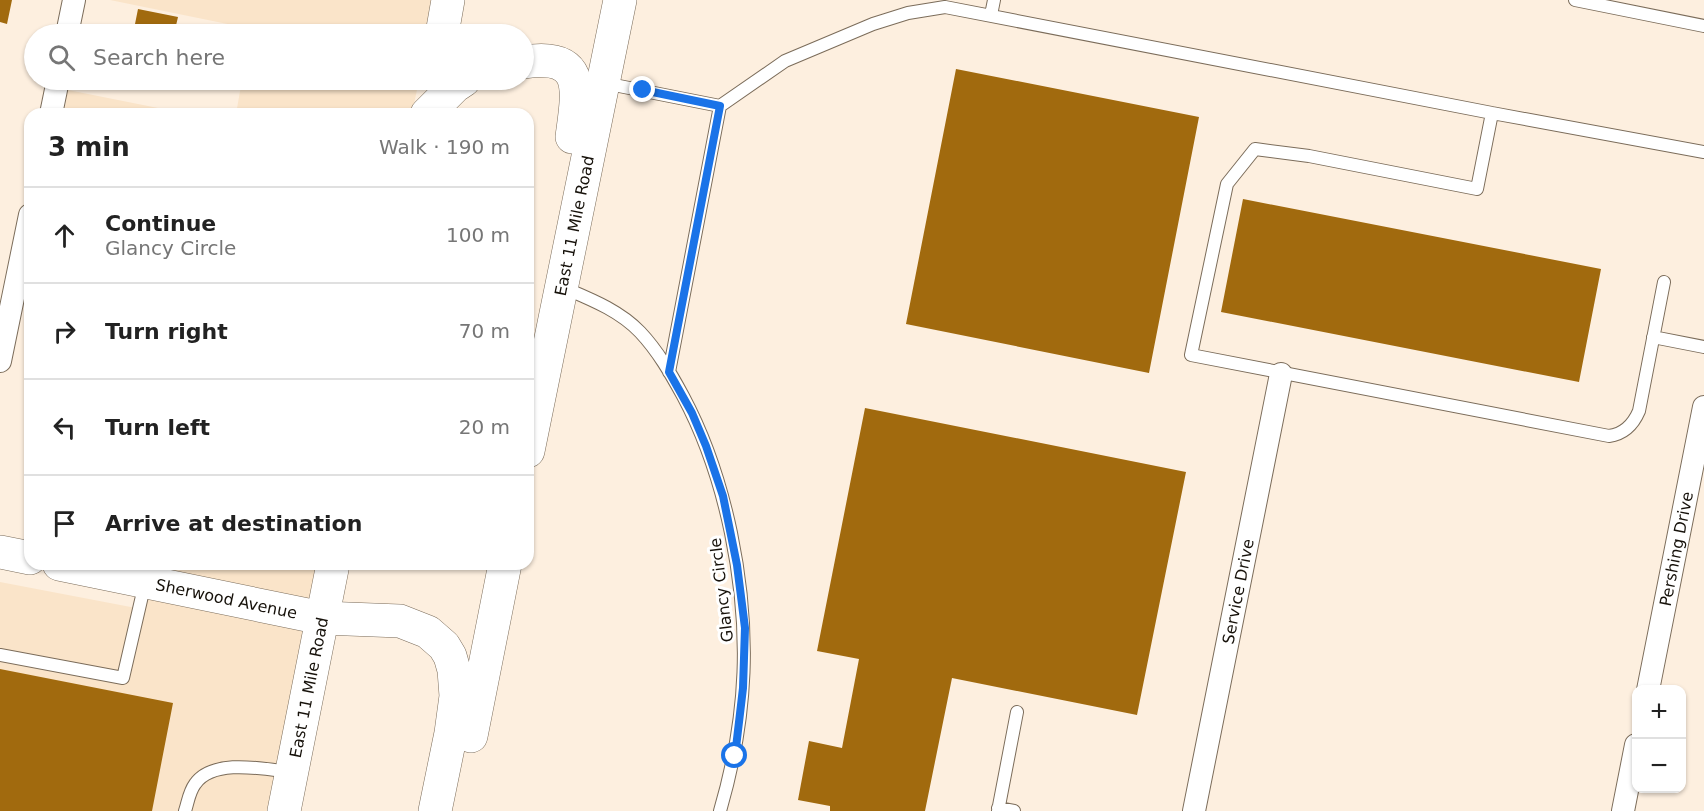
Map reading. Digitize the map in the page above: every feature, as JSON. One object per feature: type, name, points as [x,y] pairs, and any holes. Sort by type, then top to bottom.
[{"type":"main road","points":[[444,24],[448,0]]},
{"type":"main road","name":"East 11 Mile Road","points":[[534,422],[620,0]]},
{"type":"main road","points":[[534,61],[556,63],[571,72],[576,80],[577,99],[570,151],[574,228]]},
{"type":"main road","points":[[427,108],[431,90]]},
{"type":"main road","points":[[432,108],[451,90]]},
{"type":"main road","points":[[0,552],[24,557]]},
{"type":"main road","name":"Sherwood Avenue","points":[[88,570],[322,618],[400,621],[411,624],[435,637],[450,656],[454,670],[456,696],[435,811]]},
{"type":"main road","name":"East 11 Mile Road","points":[[284,811],[332,570]]},
{"type":"main road","points":[[456,811],[504,570]]},
{"type":"street","points":[[69,24],[74,0]]},
{"type":"street","points":[[52,108],[56,90]]},
{"type":"street","points":[[0,361],[24,244]]},
{"type":"street","name":"Service Drive","points":[[1194,811],[1281,374]]},
{"type":"street","name":"Pershing Drive","points":[[1649,685],[1700,454],[1704,407]]},
{"type":"street","points":[[1623,811],[1632,765]]},
{"type":"lane","points":[[991,15],[994,0]]},
{"type":"lane","points":[[1575,0],[1704,26]]},
{"type":"lane","points":[[669,372],[720,106],[785,61],[873,24],[908,13],[945,7],[991,15],[1704,152]]},
{"type":"lane","points":[[603,82],[720,106]]},
{"type":"lane","points":[[1492,113],[1477,189],[1309,156],[1255,149],[1227,184],[1191,355],[1609,436],[1624,431],[1639,411],[1664,282]]},
{"type":"lane","name":"Glancy Circle","points":[[562,287],[603,304],[640,332],[669,372],[692,413],[723,496],[737,565],[743,617],[743,688],[730,778],[720,811]]},
{"type":"lane","points":[[1653,337],[1704,346]]},
{"type":"lane","points":[[0,655],[123,678],[145,582]]},
{"type":"lane","points":[[1014,811],[998,809],[1017,712]]},
{"type":"lane","points":[[185,811],[194,785],[202,776],[217,769],[244,767],[291,772]]},
{"type":"shaded area","points":[[110,0],[435,0],[430,24],[228,24]]},
{"type":"shaded area","points":[[68,90],[158,108],[65,108]]},
{"type":"shaded area","points":[[240,90],[417,90],[413,108],[237,108]]},
{"type":"shaded area","points":[[145,570],[320,570],[271,811],[0,811],[0,582],[136,608]]},
{"type":"building","points":[[0,0],[12,0],[7,24],[0,22]]},
{"type":"building","points":[[138,9],[178,17],[176,24],[135,24]]},
{"type":"building","points":[[956,69],[1199,117],[1149,373],[906,324]]},
{"type":"building","points":[[1243,199],[1601,269],[1579,382],[1221,312]]},
{"type":"building","points":[[865,408],[1186,472],[1137,715],[952,678],[925,811],[830,811],[830,806],[798,800],[809,741],[842,748],[859,659],[817,651]]},
{"type":"building","points":[[0,669],[173,703],[152,811],[0,811]]},
{"type":"route","points":[[643,90],[720,106],[669,372],[692,413],[706,446],[723,496],[737,565],[745,628],[743,688],[735,756]]}]
